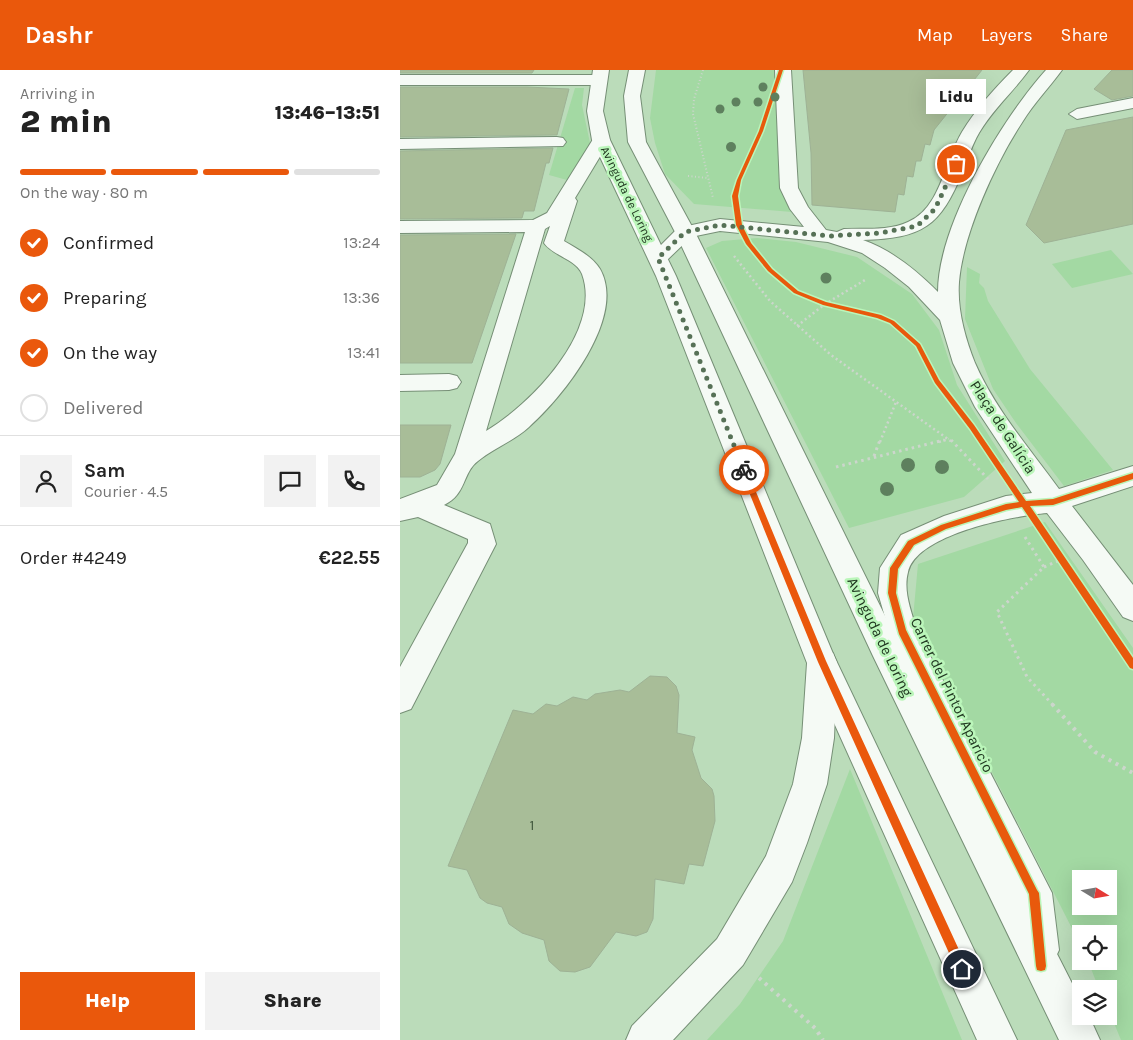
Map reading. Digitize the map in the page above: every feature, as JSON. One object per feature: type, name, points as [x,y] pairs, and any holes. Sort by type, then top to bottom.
[{"type":"street","name":"Avinguda de Loring","points":[[637,70],[632,96],[637,142],[685,232],[884,646],[1041,966],[1080,1040]]},
{"type":"street","points":[[783,70],[789,188],[799,208],[824,235]]},
{"type":"street","points":[[685,232],[720,225],[824,235],[880,233],[917,226],[935,209],[969,135],[985,112],[1022,70]]},
{"type":"street","points":[[950,317],[949,282],[955,252],[970,209],[1001,140],[1014,118],[1054,70]]},
{"type":"street","name":"Avinguda de Loring","points":[[600,75],[595,111],[601,140],[658,258],[822,662],[997,1040]]},
{"type":"street","points":[[400,80],[600,75]]},
{"type":"street","points":[[1077,114],[1133,103]]},
{"type":"street","points":[[400,227],[536,226],[554,217],[601,140]]},
{"type":"street","points":[[400,144],[557,142]]},
{"type":"street","points":[[467,455],[525,416],[561,379],[586,336],[598,300],[591,272],[577,258],[554,243],[572,190]]},
{"type":"street","points":[[409,508],[446,492],[467,455],[536,226]]},
{"type":"street","name":"Avinguda de Loring","points":[[658,258],[685,232]]},
{"type":"street","name":"Plaça de Galícia","points":[[824,235],[869,249],[892,263],[916,282],[950,317],[964,363],[1034,505],[1093,552],[1133,608]]},
{"type":"street","points":[[400,383],[449,382]]},
{"type":"street","name":"Carrer del Pintor Aparicio","points":[[1041,966],[1034,893],[902,630],[892,593],[894,568],[911,543],[944,527],[1034,505],[1131,472]]},
{"type":"street","points":[[400,698],[482,544],[480,532],[409,508]]},
{"type":"street","points":[[646,1040],[730,952],[779,869],[810,784],[818,738],[822,662]]},
{"type":"path","points":[[703,70],[694,99],[693,114],[720,225],[734,256],[770,301],[797,326],[831,355],[949,438],[989,480]]},
{"type":"path","points":[[797,326],[821,303],[871,275]]},
{"type":"path","points":[[821,303],[834,307]]},
{"type":"path","points":[[874,457],[896,402]]},
{"type":"path","points":[[829,469],[949,438]]},
{"type":"path","points":[[1034,505],[1066,568]]},
{"type":"path","points":[[1034,505],[1044,567],[997,612],[1027,677],[1095,752],[1133,773]]},
{"type":"path","points":[[730,952],[791,1005],[815,1028],[823,1040]]},
{"type":"green space","points":[[656,70],[789,70],[799,199],[792,212],[694,204],[665,174],[655,143],[650,118]]},
{"type":"green space","points":[[575,88],[584,88],[582,105],[590,143],[567,180],[549,175]]},
{"type":"green space","points":[[757,238],[796,242],[857,257],[912,294],[939,330],[957,385],[1005,461],[964,497],[849,528],[706,248],[722,241]]},
{"type":"green space","points":[[1111,250],[1133,274],[1072,288],[1052,264]]},
{"type":"green space","points":[[967,267],[980,274],[979,283],[984,288],[988,301],[1030,369],[1113,470],[1064,486],[1016,423],[993,389],[965,319]]},
{"type":"green space","points":[[1045,522],[1133,648],[1133,1040],[1121,1040],[1115,1025],[1117,1025],[1117,980],[1095,980],[1092,970],[1117,970],[1117,925],[1072,925],[1072,928],[913,618],[918,564]]},
{"type":"green space","points":[[850,769],[962,1040],[707,1040],[740,1004],[783,941]]},
{"type":"building","points":[[400,70],[534,70],[532,73],[400,73]]},
{"type":"building","points":[[803,70],[982,70],[934,130],[930,145],[925,144],[921,161],[916,161],[913,177],[907,176],[904,195],[898,194],[895,212],[812,205],[811,153]]},
{"type":"building","points":[[1112,70],[1133,70],[1133,96],[1112,100],[1094,89]]},
{"type":"building","points":[[400,87],[527,87],[569,89],[557,135],[400,137]]},
{"type":"building","points":[[1133,117],[1133,224],[1044,243],[1026,225],[1066,130]]},
{"type":"building","points":[[553,148],[549,163],[546,163],[534,211],[524,211],[522,218],[400,219],[400,151]]},
{"type":"building","points":[[516,234],[472,363],[400,363],[400,235]]},
{"type":"building","points":[[400,425],[451,425],[440,464],[435,470],[420,477],[400,477]]},
{"type":"building","points":[[650,676],[667,677],[676,686],[679,695],[677,733],[695,737],[692,750],[701,778],[712,789],[714,796],[715,821],[703,866],[689,864],[684,884],[655,879],[653,919],[647,932],[636,936],[616,932],[590,967],[575,972],[560,971],[549,961],[544,940],[522,933],[509,924],[502,907],[487,903],[480,898],[467,870],[448,866],[513,710],[533,714],[546,704],[557,706],[573,697],[587,700],[595,694],[620,690],[629,692]]},
{"type":"cycle path","points":[[781,70],[761,131],[739,180],[735,196],[739,225],[749,244],[770,270],[796,292],[825,304],[879,316],[892,322],[918,345],[937,381],[972,427],[1133,665]]},
{"type":"cycle path","points":[[1041,966],[1034,893],[902,631],[892,593],[894,568],[911,543],[944,527],[1006,507],[1053,502],[1133,476]]},
{"type":"way so far","points":[[744,470],[658,258],[685,232],[720,225],[739,225],[830,236],[880,233],[917,226],[935,209],[956,164]]},
{"type":"place","name":"Lidu","points":[[956,164]]},
{"type":"route","points":[[744,470],[822,662],[962,969]]}]
